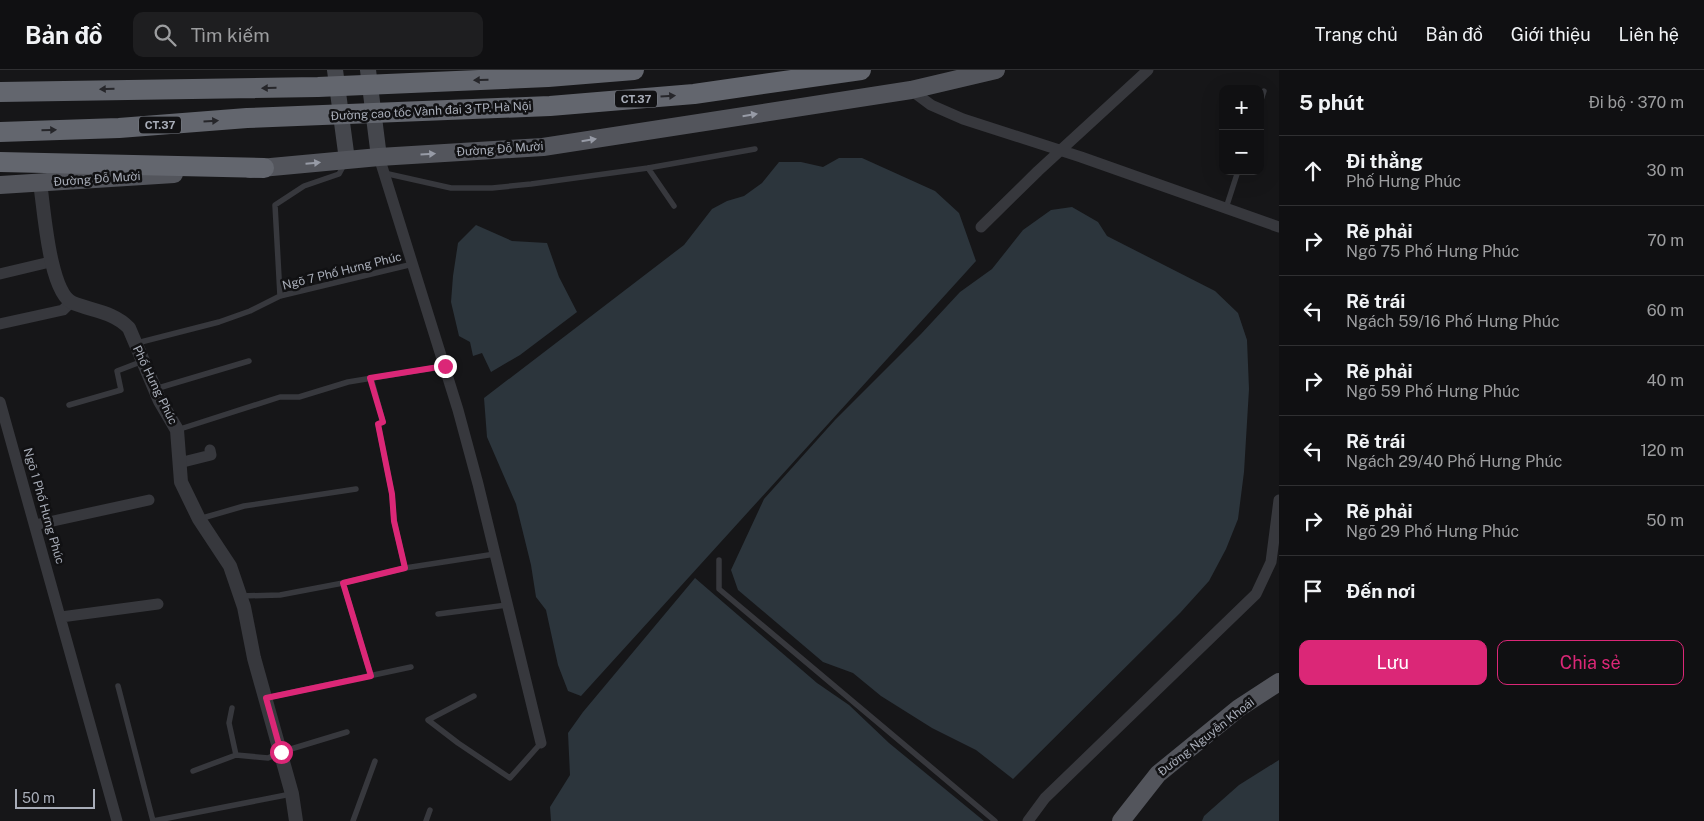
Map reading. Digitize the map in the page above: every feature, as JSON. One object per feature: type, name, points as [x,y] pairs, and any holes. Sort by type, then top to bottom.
[{"type":"highway","points":[[0,92],[318,87],[548,77],[634,70]]},
{"type":"highway","name":"Đường cao tốc Vành đai 3 TP. Hà Nội","points":[[0,132],[119,128],[247,118],[550,106],[694,94],[861,70]]},
{"type":"highway","points":[[0,162],[264,168]]},
{"type":"main road","points":[[335,70],[347,160]]},
{"type":"main road","points":[[368,70],[381,165]]},
{"type":"main road","name":"Đường Đỗ Mười","points":[[0,185],[264,168],[347,160],[381,165],[543,146],[911,90],[996,70]]},
{"type":"main road","name":"Đường Nguyễn Khoái","points":[[1121,821],[1158,774],[1239,708],[1279,682]]},
{"type":"street","points":[[981,227],[1148,70]]},
{"type":"street","points":[[911,90],[931,105],[946,113],[1279,227]]},
{"type":"street","points":[[381,165],[445,366],[478,484],[506,605],[526,678],[540,743]]},
{"type":"street","points":[[0,324],[63,310],[71,302],[60,286],[50,262],[40,183]]},
{"type":"street","points":[[0,274],[50,262]]},
{"type":"street","name":"Phố Hưng Phúc","points":[[71,302],[111,315],[122,320],[129,328],[155,389],[177,430],[180,482],[199,519],[230,566],[240,596],[254,658],[292,794],[296,821]]},
{"type":"street","name":"Ngõ 1 Phố Hưng Phúc","points":[[0,402],[117,821]]},
{"type":"street","points":[[179,463],[210,455],[210,450]]},
{"type":"street","points":[[35,525],[149,500]]},
{"type":"street","points":[[1028,821],[1045,798],[1256,594],[1271,562],[1279,500]]},
{"type":"street","points":[[61,617],[158,604]]},
{"type":"lane","points":[[381,165],[451,188],[492,188],[648,168],[755,149]]},
{"type":"lane","points":[[280,296],[275,205],[304,186],[339,174],[347,160]]},
{"type":"lane","points":[[648,168],[674,206]]},
{"type":"lane","points":[[1226,208],[1237,175]]},
{"type":"lane","name":"Ngõ 7 Phố Hưng Phúc","points":[[134,343],[219,322],[250,311],[280,296],[413,264]]},
{"type":"lane","points":[[69,405],[121,390],[117,371],[143,361]]},
{"type":"lane","points":[[155,389],[249,361]]},
{"type":"lane","points":[[177,430],[280,397],[299,397],[348,382],[445,366]]},
{"type":"lane","points":[[370,378],[383,422],[378,424],[389,475],[394,521],[405,568]]},
{"type":"lane","points":[[199,519],[244,506],[356,489]]},
{"type":"lane","points":[[240,596],[280,595],[343,583],[405,568],[495,554]]},
{"type":"lane","points":[[719,560],[719,589],[995,821]]},
{"type":"lane","points":[[343,583],[371,676]]},
{"type":"lane","points":[[438,614],[506,605]]},
{"type":"lane","points":[[266,698],[411,667]]},
{"type":"lane","points":[[118,686],[153,821],[292,794]]},
{"type":"lane","points":[[474,696],[428,720],[510,778],[540,743]]},
{"type":"lane","points":[[232,708],[229,722],[236,755]]},
{"type":"lane","points":[[193,771],[236,755],[268,758],[281,752],[347,732]]},
{"type":"lane","points":[[353,821],[375,760]]},
{"type":"lane","points":[[426,821],[430,810]]},
{"type":"shaded area","points":[[839,158],[862,158],[935,191],[959,213],[976,261],[581,696],[568,691],[558,665],[546,610],[536,597],[531,565],[516,504],[487,437],[484,398],[684,245],[712,209],[727,201],[744,196],[762,183],[779,162],[801,162],[823,167]]},
{"type":"shaded area","points":[[1072,207],[1098,222],[1107,236],[1215,291],[1238,313],[1247,340],[1249,389],[1244,472],[1238,519],[1226,549],[1209,581],[1180,613],[1013,779],[976,750],[932,728],[881,696],[853,673],[823,662],[738,590],[731,570],[764,499],[835,420],[960,292],[992,269],[1023,230],[1051,210]]},
{"type":"shaded area","points":[[476,225],[512,241],[547,243],[559,277],[577,312],[520,355],[491,372],[482,353],[473,356],[470,342],[459,336],[451,302],[458,243]]},
{"type":"shaded area","points":[[695,578],[817,683],[849,705],[889,743],[984,821],[551,821],[550,807],[570,775],[568,733],[583,712]]},
{"type":"shaded area","points":[[1279,760],[1279,821],[1202,821],[1204,816],[1239,785]]},
{"type":"route","points":[[281,752],[266,698],[371,676],[343,583],[405,568],[394,521],[392,494],[378,424],[383,422],[370,378],[445,366]]}]
